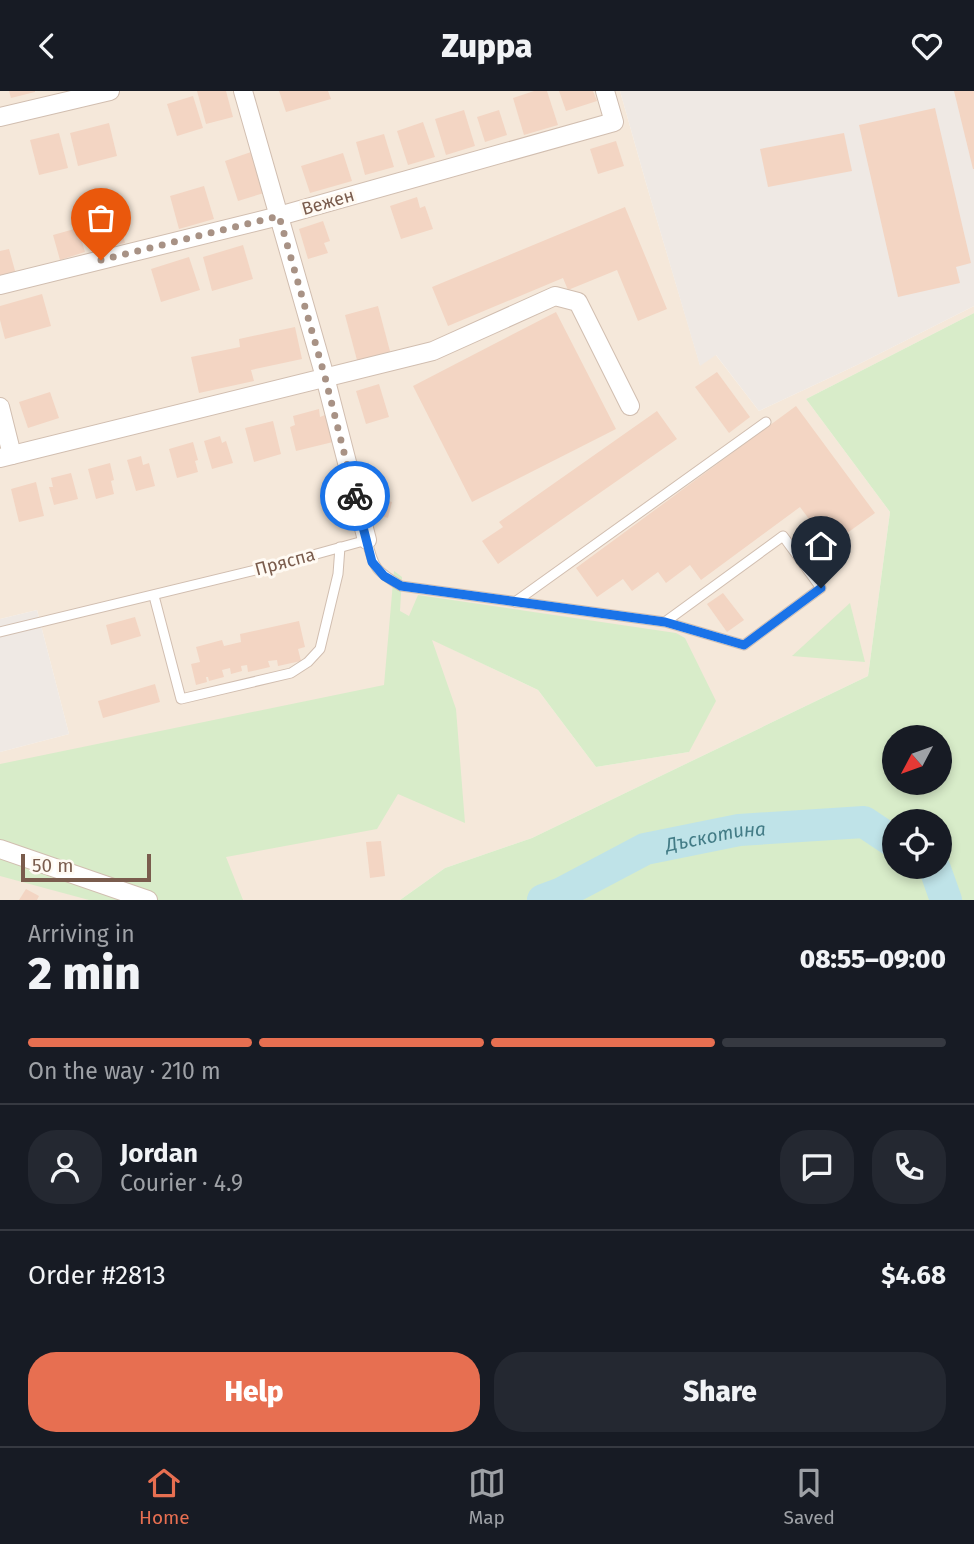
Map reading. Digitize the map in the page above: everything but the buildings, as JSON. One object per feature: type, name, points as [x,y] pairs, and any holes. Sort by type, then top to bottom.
[{"type":"street","points":[[0,117],[110,91]]},
{"type":"street","points":[[243,91],[325,377],[367,540]]},
{"type":"street","name":"Вежен","points":[[0,285],[279,216],[614,122],[605,91]]},
{"type":"street","points":[[0,407],[6,456],[433,351],[555,296],[578,302],[631,406]]},
{"type":"street","points":[[0,849],[148,900]]},
{"type":"lane","points":[[515,601],[765,422]]},
{"type":"lane","points":[[367,540],[372,562],[384,576],[401,586],[665,622],[744,645],[821,588],[783,536],[665,622]]},
{"type":"lane","name":"Пряспа","points":[[0,632],[154,596],[367,540]]},
{"type":"lane","points":[[154,596],[181,699],[291,673],[309,662],[320,649],[338,574],[340,547]]},
{"type":"shaded area","points":[[0,91],[620,91],[700,365],[715,354],[759,411],[974,306],[974,313],[806,399],[890,512],[868,676],[532,838],[445,868],[400,900],[0,900],[0,752],[69,734],[37,610],[0,619]],"holes":[[[431,639],[689,752],[596,767],[538,690]]]},
{"type":"shaded area","points":[[620,91],[974,91],[974,306],[759,411],[716,355],[700,366]]},
{"type":"shaded area","points":[[37,610],[69,734],[0,752],[0,619]]},
{"type":"green space","points":[[974,313],[974,900],[400,900],[445,868],[532,838],[868,676],[890,512],[806,399]]},
{"type":"green space","points":[[394,571],[402,577],[400,611],[409,616],[418,595],[676,633],[685,638],[716,701],[689,752],[596,767],[538,690],[432,640],[456,709],[465,823],[398,794],[377,829],[226,857],[243,900],[89,900],[0,876],[0,764],[384,685]]},
{"type":"green space","points":[[850,603],[865,662],[792,656]]},
{"type":"waterway","name":"Дъскотина","points":[[543,900],[562,893],[645,849],[739,830],[864,822],[882,834]]},
{"type":"waterway","name":"Дъскотина","points":[[939,879],[946,900]]},
{"type":"way so far","points":[[101,260],[279,216],[325,377],[355,496]]},
{"type":"route","points":[[355,496],[372,562],[384,576],[401,586],[665,622],[744,645],[821,588]]}]
